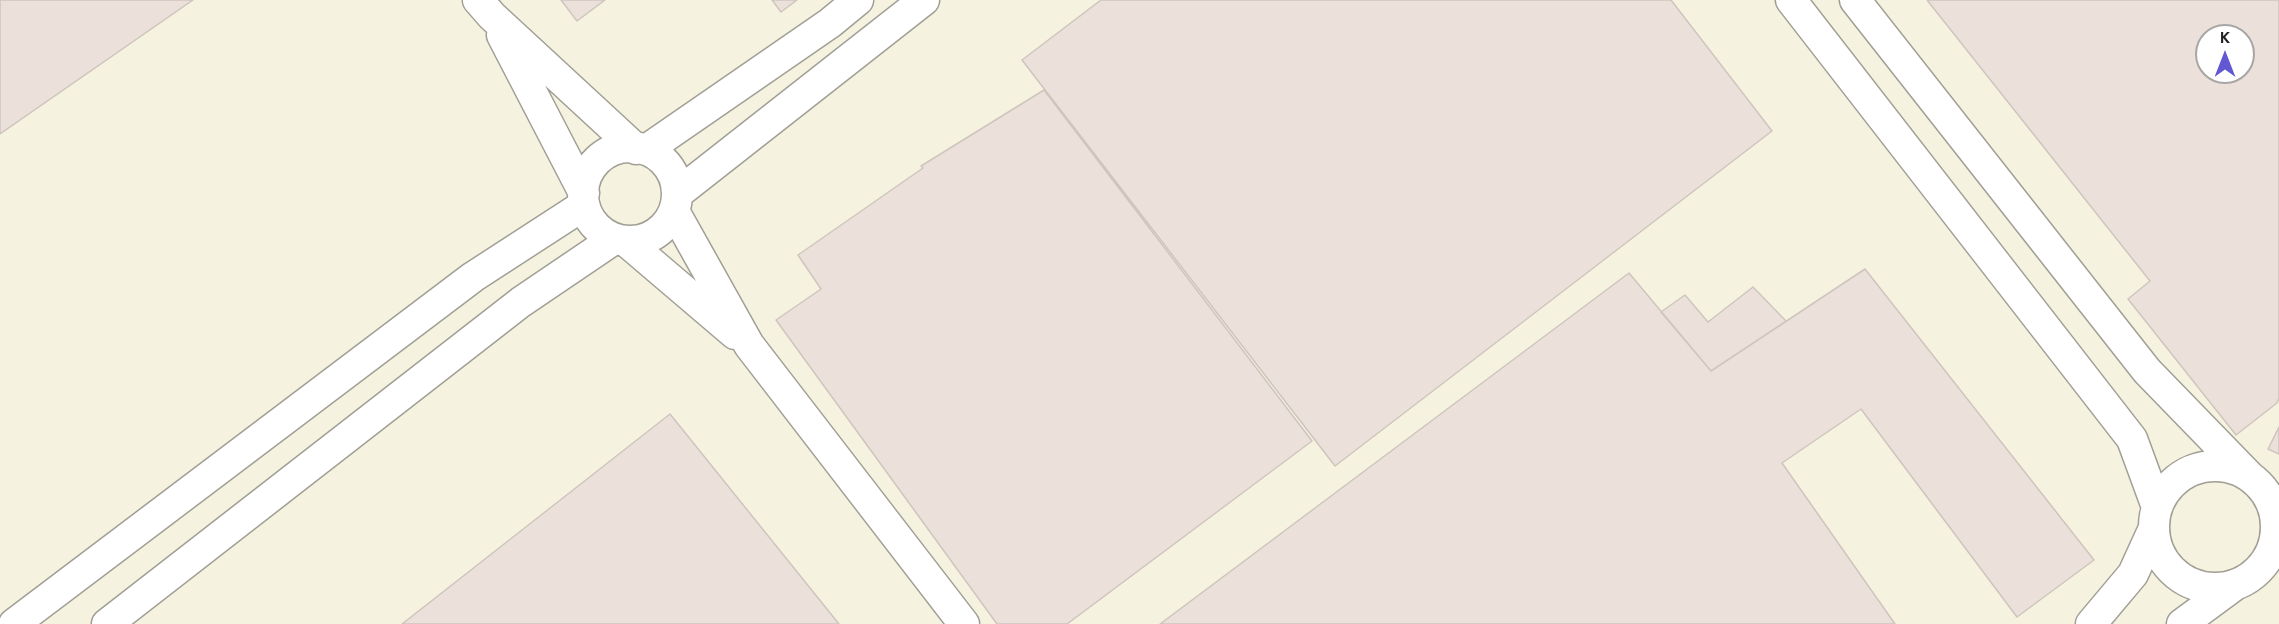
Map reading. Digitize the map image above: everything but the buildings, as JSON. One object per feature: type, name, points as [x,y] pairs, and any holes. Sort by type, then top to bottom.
[{"type":"street","points":[[14,624],[473,277],[584,199],[588,173],[598,159],[610,151],[626,147],[641,149],[830,23],[858,0]]},
{"type":"street","points":[[107,624],[521,302],[621,241],[643,240],[657,233],[669,222],[676,202],[924,0]]},
{"type":"street","points":[[1791,0],[2132,439],[2156,517],[2162,557],[2176,573],[2194,585],[2214,588],[2257,576]]},
{"type":"street","points":[[1855,0],[2147,371],[2266,489],[2273,506],[2277,527],[2270,555],[2257,576],[2182,624]]},
{"type":"street","points":[[485,8],[641,149],[667,165],[674,178],[676,202],[749,345],[964,624]]},
{"type":"street","points":[[485,8],[584,199],[590,220],[599,230],[621,241],[749,345]]},
{"type":"street","points":[[2091,624],[2133,574],[2163,496],[2176,480],[2196,469],[2208,466],[2229,467],[2266,489]]},
{"type":"shaded area","points":[[0,0],[2279,0],[2279,624],[0,624]]}]
